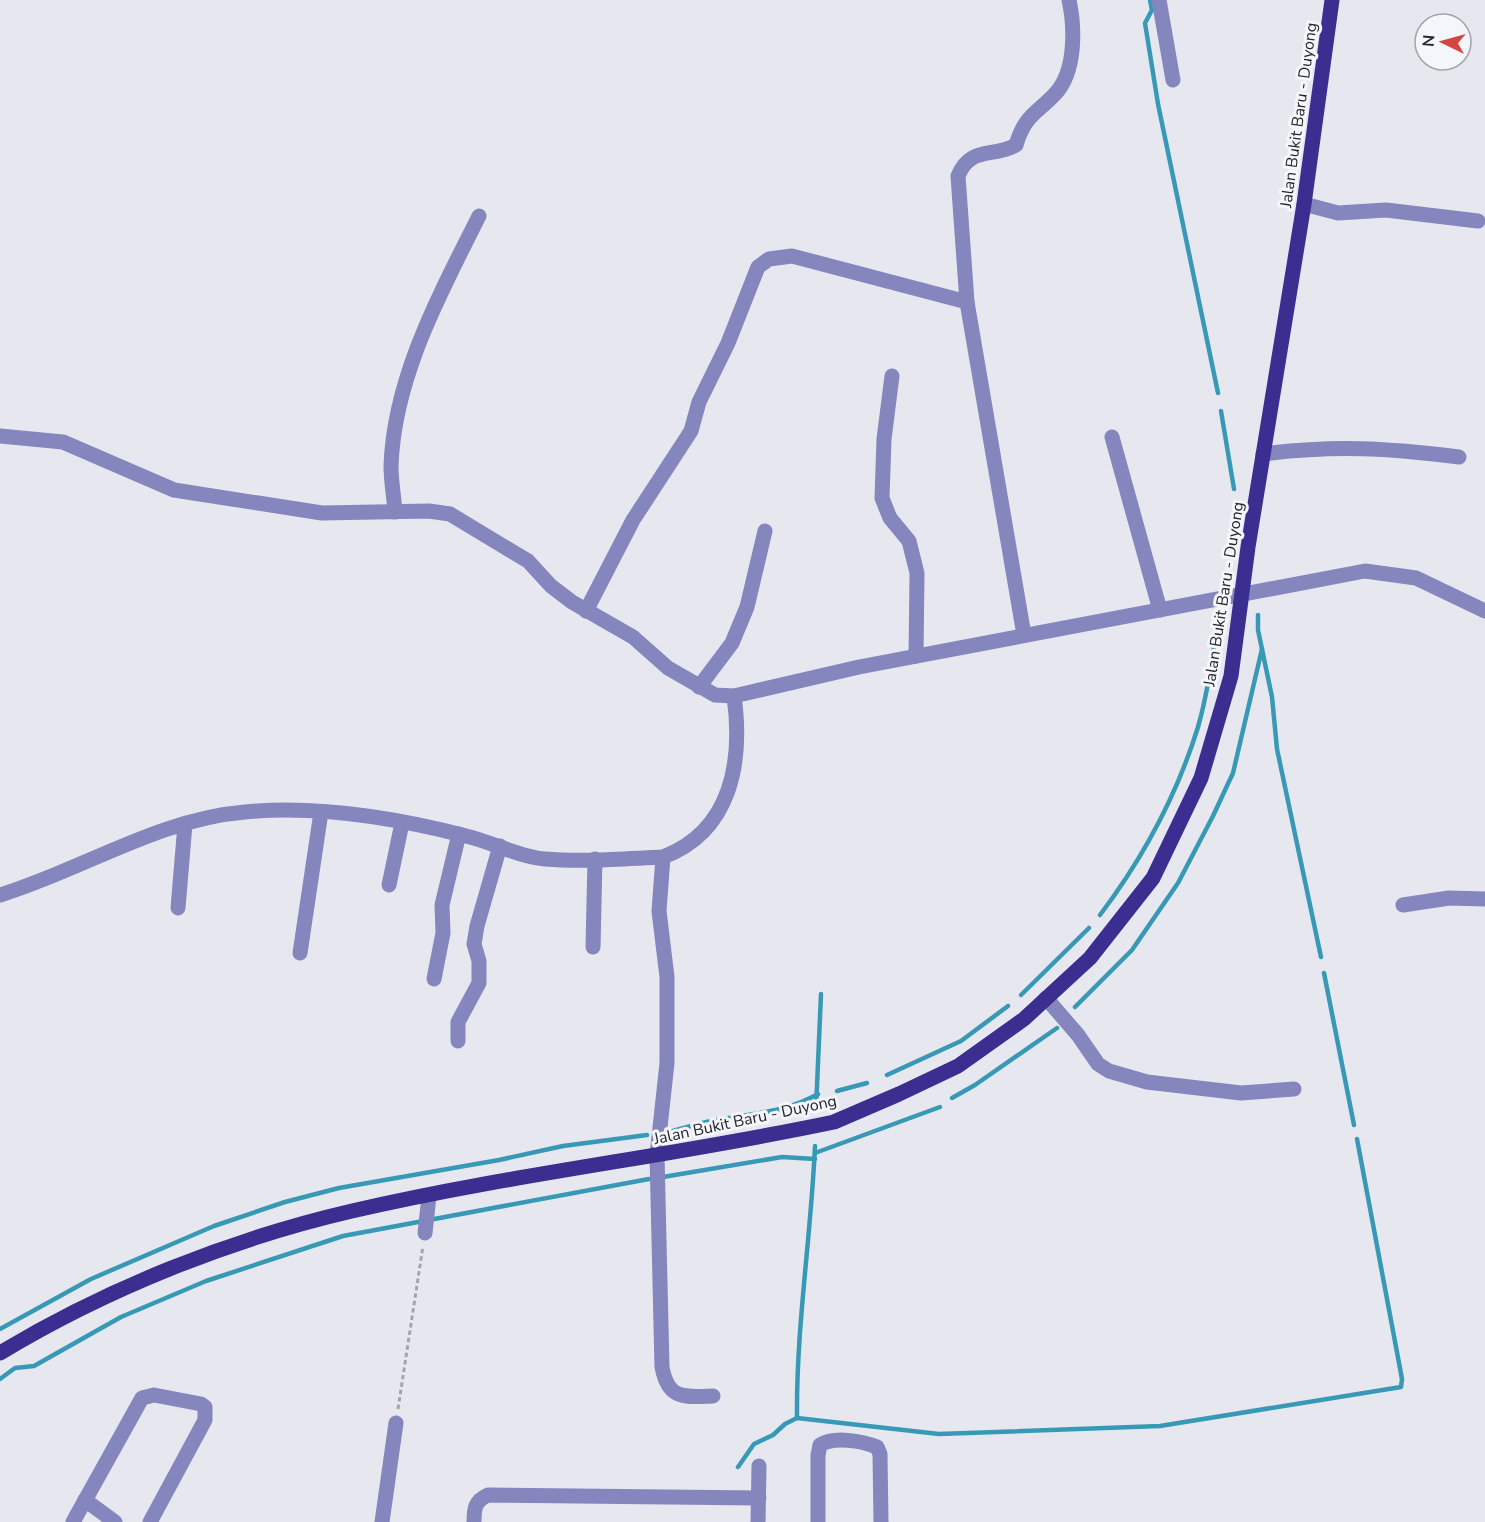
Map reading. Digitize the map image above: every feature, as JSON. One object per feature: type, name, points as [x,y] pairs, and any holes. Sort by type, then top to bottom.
[{"type":"main road","name":"Jalan Bukit Baru - Duyong","points":[[0,1353],[116,1291],[225,1249],[351,1211],[834,1122],[958,1066],[1024,1019],[1090,958],[1153,878],[1202,778],[1231,676],[1263,454],[1304,204],[1332,0]]},
{"type":"street","points":[[1024,635],[967,302],[958,176],[970,157],[1005,151],[1016,145],[1019,134],[1034,110],[1056,94],[1067,76],[1073,18],[1069,0]]},
{"type":"street","points":[[1159,0],[1173,80]]},
{"type":"street","points":[[1304,204],[1338,213],[1386,210],[1478,221]]},
{"type":"street","points":[[396,512],[391,468],[399,403],[429,321],[479,216]]},
{"type":"street","points":[[586,611],[633,520],[691,431],[699,402],[728,343],[758,267],[769,259],[792,256],[967,302]]},
{"type":"street","points":[[892,376],[884,439],[882,498],[890,518],[909,541],[917,573],[916,656]]},
{"type":"street","points":[[0,436],[63,442],[174,490],[322,513],[450,514],[528,561],[551,586],[586,611],[633,638],[668,668],[715,695],[734,696],[916,656],[1365,571],[1416,578],[1485,611]]},
{"type":"street","points":[[1112,437],[1160,610]]},
{"type":"street","points":[[1263,454],[1316,447],[1371,447],[1460,457]]},
{"type":"street","points":[[699,687],[736,634],[747,607],[765,531]]},
{"type":"street","points":[[0,895],[185,824],[245,812],[302,809],[402,823],[459,834],[543,859],[663,857],[681,850],[698,835],[730,792],[737,755],[734,696]]},
{"type":"street","points":[[300,953],[321,812]]},
{"type":"street","points":[[389,885],[402,823]]},
{"type":"street","points":[[178,908],[185,824]]},
{"type":"street","points":[[434,979],[442,933],[442,905],[459,834]]},
{"type":"street","points":[[458,1041],[458,1022],[479,983],[479,961],[474,944],[500,846]]},
{"type":"street","points":[[663,857],[659,911],[667,976],[668,1064],[657,1155],[664,1378],[668,1387],[676,1394],[713,1396]]},
{"type":"street","points":[[594,947],[595,859]]},
{"type":"street","points":[[1403,905],[1449,898],[1485,899]]},
{"type":"street","points":[[1046,998],[1078,1035],[1098,1064],[1109,1071],[1147,1082],[1241,1093],[1294,1089]]},
{"type":"street","points":[[425,1233],[429,1196]]},
{"type":"street","points":[[73,1522],[142,1398],[154,1395],[196,1401],[205,1407],[205,1420],[150,1522]]},
{"type":"street","points":[[382,1522],[396,1423]]},
{"type":"street","points":[[818,1522],[820,1445],[828,1440],[868,1443],[877,1447],[880,1454],[881,1522]]},
{"type":"street","points":[[759,1466],[759,1522]]},
{"type":"street","points":[[474,1522],[474,1509],[479,1499],[488,1495],[759,1498]]},
{"type":"street","points":[[85,1500],[115,1522]]},
{"type":"path","points":[[396,1423],[425,1233]]},
{"type":"waterway","points":[[1150,0],[1152,10],[1145,23],[1158,104],[1218,393]]},
{"type":"waterway","points":[[1221,411],[1234,489]]},
{"type":"waterway","points":[[1258,615],[1258,630],[1272,697],[1277,749],[1321,957]]},
{"type":"waterway","points":[[1100,915],[1130,871],[1157,825],[1190,752],[1202,714],[1218,618]]},
{"type":"waterway","points":[[1075,1007],[1132,950],[1178,883],[1213,816],[1233,773],[1262,649]]},
{"type":"waterway","points":[[1021,995],[1089,928]]},
{"type":"waterway","points":[[1324,973],[1354,1125]]},
{"type":"waterway","points":[[816,1109],[821,994]]},
{"type":"waterway","points":[[887,1075],[961,1041],[1008,1006]]},
{"type":"waterway","points":[[952,1098],[975,1085],[1057,1028]]},
{"type":"waterway","points":[[837,1091],[867,1083]]},
{"type":"waterway","points":[[666,1133],[711,1121],[792,1106],[818,1094]]},
{"type":"waterway","points":[[815,1153],[940,1107]]},
{"type":"waterway","points":[[0,1329],[91,1279],[214,1226],[285,1202],[339,1188],[499,1160],[563,1146],[647,1135]]},
{"type":"waterway","points":[[815,1146],[801,1316],[797,1418],[939,1434],[1160,1426],[1401,1387],[1402,1379],[1357,1139]]},
{"type":"waterway","points":[[663,1177],[782,1157],[815,1159]]},
{"type":"waterway","points":[[0,1379],[15,1368],[34,1366],[121,1317],[206,1281],[343,1236],[649,1179]]},
{"type":"waterway","points":[[738,1467],[754,1444],[773,1435],[785,1424],[797,1418]]}]
